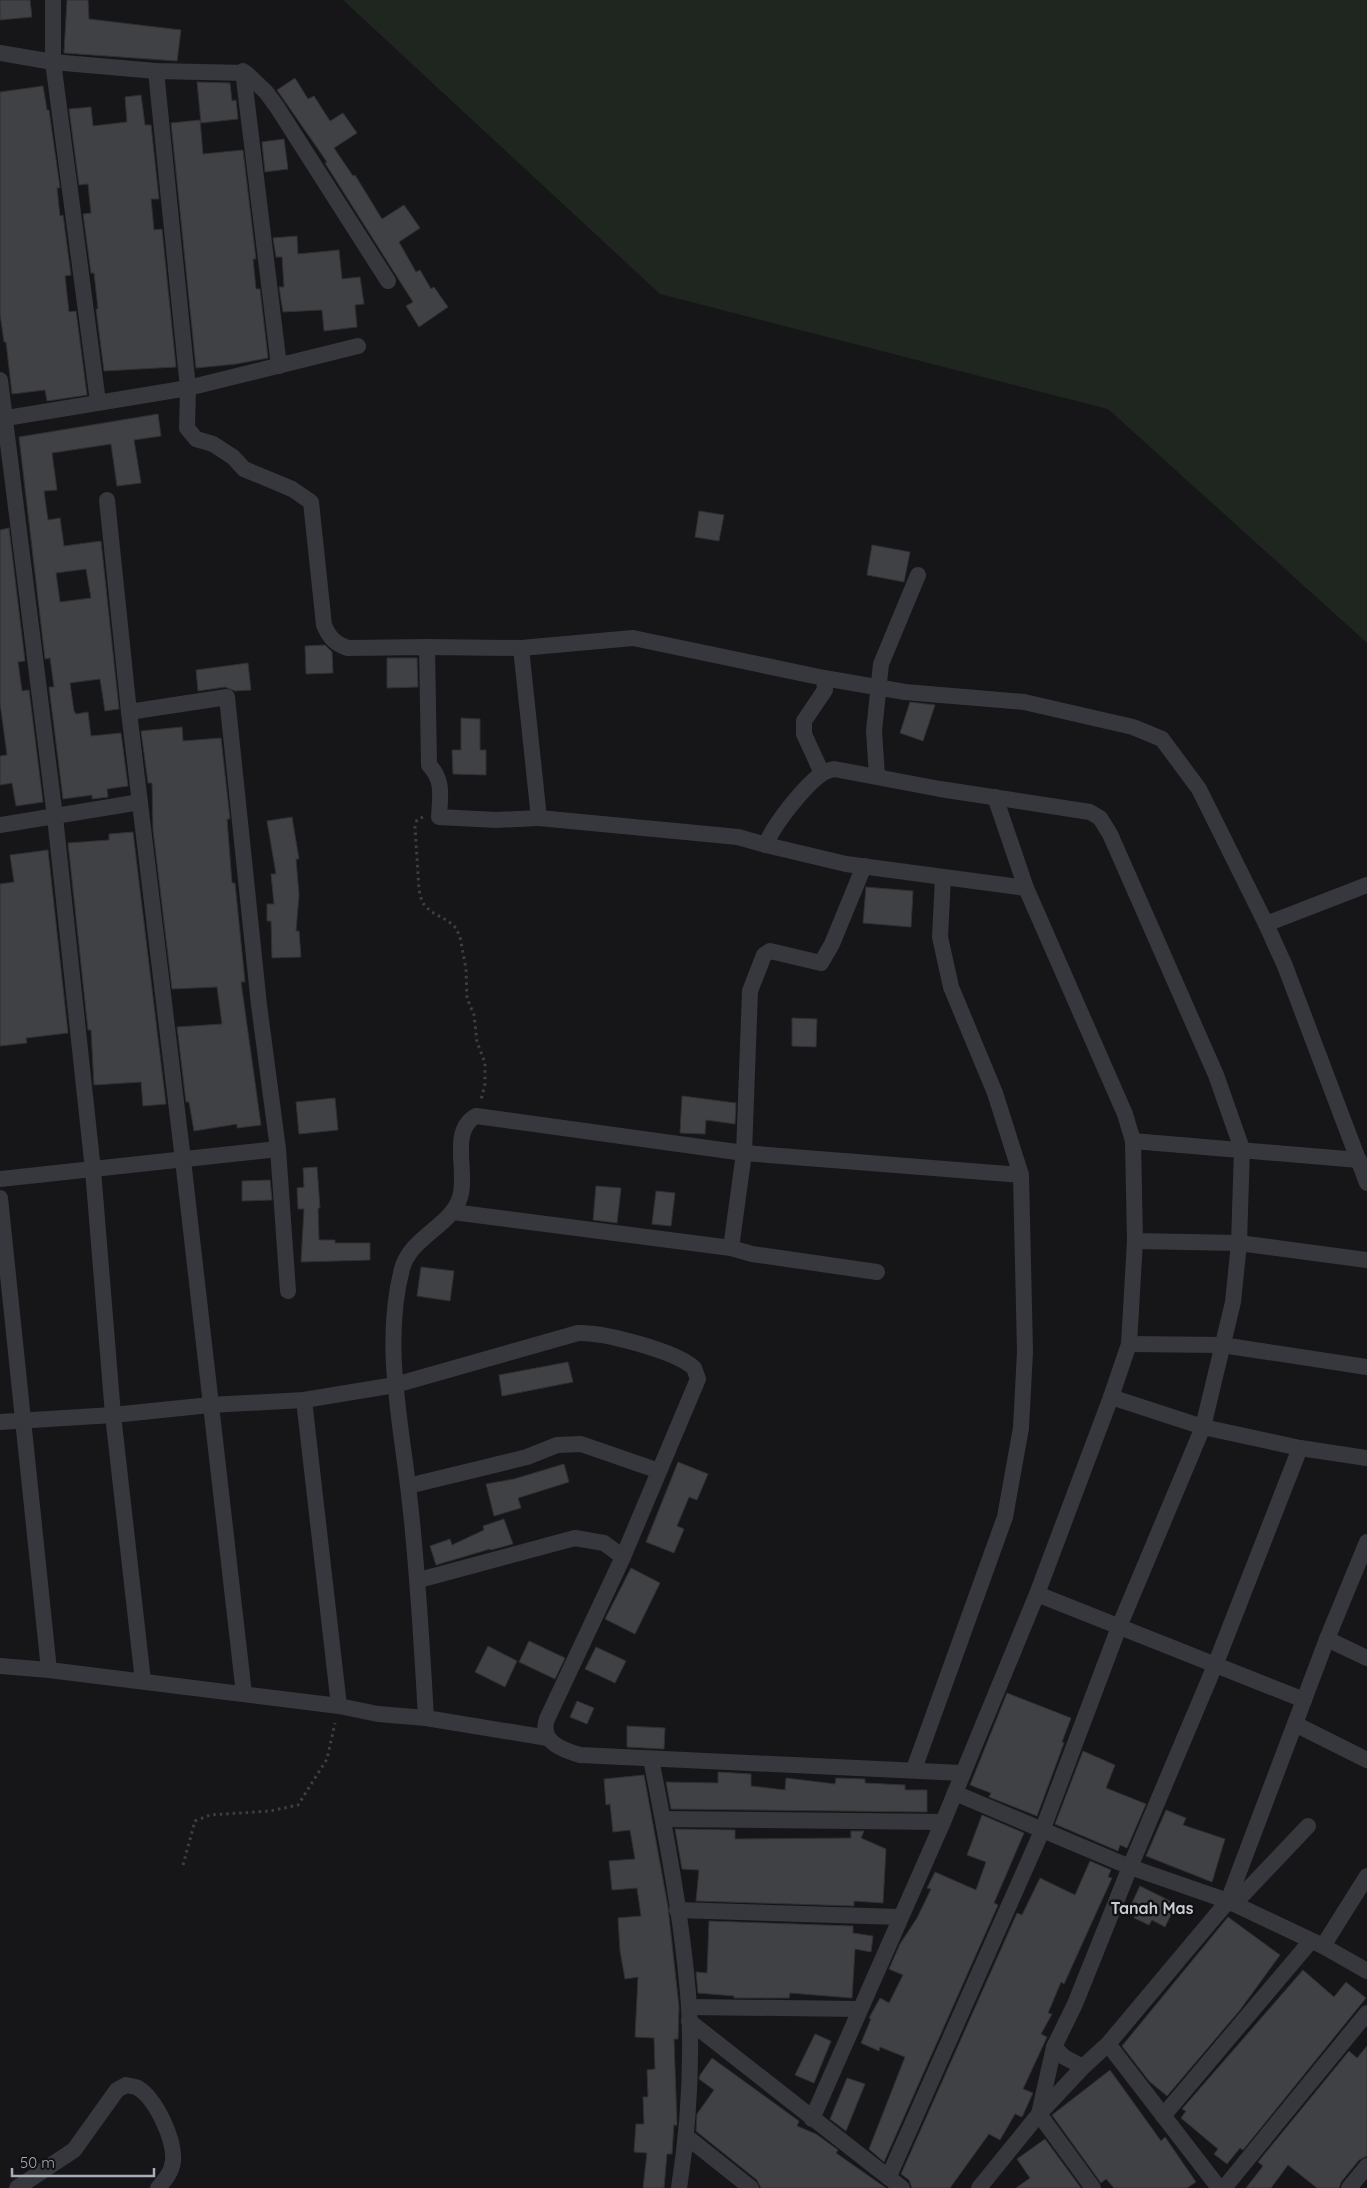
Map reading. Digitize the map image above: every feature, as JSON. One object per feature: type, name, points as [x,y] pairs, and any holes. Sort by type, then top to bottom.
[{"type":"street","points":[[53,0],[54,62],[98,402]]},
{"type":"street","points":[[0,53],[54,62],[156,70],[243,71],[258,83],[277,107],[388,281]]},
{"type":"street","points":[[156,70],[188,388],[187,428],[196,440],[213,444],[233,457],[244,469],[292,489],[311,502],[324,625],[329,636],[340,645],[348,648],[427,646],[522,648],[633,638],[824,678],[905,692],[1024,702],[1133,727],[1162,738],[1199,789],[1266,924],[1285,966],[1367,1183]]},
{"type":"street","points":[[243,71],[279,366]]},
{"type":"street","points":[[2,418],[188,388],[358,346]]},
{"type":"street","points":[[0,380],[2,418],[55,817],[93,1170],[114,1415],[143,1681]]},
{"type":"street","points":[[106,500],[128,712],[183,1160],[244,1694]]},
{"type":"street","points":[[877,776],[874,732],[881,664],[918,575]]},
{"type":"street","points":[[427,646],[429,765],[435,771],[440,785],[439,818],[496,820],[539,818],[738,837],[766,845],[864,866],[1026,888]]},
{"type":"street","points":[[522,648],[539,818]]},
{"type":"street","points":[[824,678],[825,690],[804,720],[804,734],[820,769],[824,772]]},
{"type":"street","points":[[128,712],[227,697],[259,1005],[278,1150],[288,1291]]},
{"type":"street","points":[[766,845],[770,833],[807,788],[824,772],[834,769],[940,790],[1090,812],[1105,823],[1216,1075],[1242,1149],[1239,1243],[1233,1302],[1203,1427],[1120,1627],[1042,1831],[889,2176]]},
{"type":"street","points":[[812,2119],[943,1822],[1037,1594],[1129,1344],[1135,1241],[1133,1141],[1125,1114],[1026,888],[995,797]]},
{"type":"street","points":[[0,826],[140,802]]},
{"type":"street","points":[[730,1248],[744,1154],[750,991],[764,955],[770,951],[821,962],[832,944],[864,866]]},
{"type":"street","points":[[914,1769],[1005,1517],[1021,1428],[1025,1352],[1021,1176],[995,1093],[951,987],[940,937],[943,877]]},
{"type":"street","points":[[1266,924],[1367,885]]},
{"type":"street","points":[[426,1718],[419,1580],[395,1384],[394,1321],[402,1267],[417,1243],[453,1212],[460,1197],[462,1188],[463,1130],[468,1122],[476,1116],[744,1154],[1021,1176]]},
{"type":"street","points":[[1133,1141],[1359,1160]]},
{"type":"street","points":[[0,1179],[278,1150]]},
{"type":"street","points":[[0,1198],[25,1421],[49,1670]]},
{"type":"street","points":[[453,1212],[730,1248],[752,1254],[877,1272]]},
{"type":"street","points":[[1135,1241],[1239,1243],[1367,1260]]},
{"type":"street","points":[[0,1422],[114,1415],[210,1405],[304,1400],[395,1384],[578,1334],[605,1335],[662,1353],[689,1363],[697,1372],[698,1379],[623,1557],[547,1719],[545,1729],[548,1738],[557,1747],[580,1755],[914,1769],[962,1773]]},
{"type":"street","points":[[1129,1344],[1222,1345],[1367,1368]]},
{"type":"street","points":[[1111,1396],[1203,1427],[1300,1448],[1367,1458]]},
{"type":"street","points":[[304,1400],[339,1706]]},
{"type":"street","points":[[408,1486],[565,1445],[581,1444],[659,1471]]},
{"type":"street","points":[[1092,2188],[1040,2114],[1054,2047],[1075,2004],[1130,1866],[1216,1664],[1300,1448]]},
{"type":"street","points":[[419,1580],[575,1538],[604,1543],[623,1557]]},
{"type":"street","points":[[1231,1902],[1327,1639],[1366,1548]]},
{"type":"street","points":[[1037,1594],[1304,1700]]},
{"type":"street","points":[[1327,1639],[1367,1658]]},
{"type":"street","points":[[0,1666],[143,1681],[339,1706],[548,1738]]},
{"type":"street","points":[[1295,1724],[1367,1760]]},
{"type":"street","points":[[651,1759],[663,1818],[677,1910],[689,2014],[687,2136],[679,2188]]},
{"type":"street","points":[[955,1792],[1042,1831],[1130,1866],[1231,1902],[1367,1971]]},
{"type":"street","points":[[663,1818],[943,1822]]},
{"type":"street","points":[[979,2188],[1040,2114],[1083,2067],[1108,2044],[1231,1902],[1308,1826]]},
{"type":"street","points":[[1163,2116],[1316,1944],[1367,1876]]},
{"type":"street","points":[[677,1910],[900,1917]]},
{"type":"street","points":[[689,2014],[859,2009]]},
{"type":"street","points":[[1224,2188],[1367,2013]]},
{"type":"street","points":[[689,2014],[812,2119],[889,2176],[902,2188]]},
{"type":"street","points":[[1108,2044],[1219,2188]]},
{"type":"street","points":[[1054,2047],[1064,2057],[1083,2067]]},
{"type":"street","points":[[17,2188],[74,2150],[117,2090],[126,2085],[138,2088],[152,2103],[164,2122],[170,2139],[173,2161],[168,2178],[158,2188]]},
{"type":"street","points":[[687,2136],[751,2188]]},
{"type":"street","points":[[1349,2188],[1367,2166]]},
{"type":"path","points":[[415,827],[419,890],[422,902],[430,911],[456,928],[460,937],[466,969],[467,998],[474,1016],[477,1042],[485,1063],[485,1084],[476,1116]]},
{"type":"path","points":[[183,1865],[195,1821],[210,1815],[270,1811],[298,1805],[327,1759],[339,1706]]},
{"type":"shaded area","points":[[343,0],[1367,0],[1367,643],[1108,409],[660,294]]},
{"type":"building","points":[[0,0],[30,0],[32,17],[0,20]]},
{"type":"building","points":[[67,0],[88,0],[89,19],[181,30],[177,61],[64,53]]},
{"type":"building","points":[[295,78],[308,99],[314,96],[330,121],[343,113],[357,133],[334,148],[353,176],[355,175],[382,219],[404,205],[420,228],[399,242],[416,272],[420,270],[431,289],[434,287],[448,307],[419,327],[406,306],[413,302],[325,163],[327,162],[277,90]]},
{"type":"building","points":[[197,82],[230,83],[232,101],[236,100],[238,119],[201,123]]},
{"type":"building","points":[[43,86],[47,110],[49,110],[60,188],[57,188],[60,216],[63,215],[71,275],[65,276],[69,312],[76,311],[87,395],[47,401],[45,390],[12,394],[6,342],[4,342],[0,314],[0,92]]},
{"type":"building","points":[[141,95],[145,125],[151,125],[159,199],[151,199],[154,230],[162,229],[176,367],[104,371],[96,309],[98,309],[94,273],[91,273],[83,214],[91,213],[88,184],[79,185],[69,109],[91,107],[93,126],[127,122],[125,97]]},
{"type":"building","points":[[200,120],[203,154],[243,150],[256,259],[253,259],[256,289],[260,289],[268,358],[236,364],[196,368],[171,123]]},
{"type":"building","points":[[284,139],[288,169],[265,172],[262,142]]},
{"type":"building","points":[[297,236],[298,254],[339,250],[342,279],[360,277],[364,304],[355,305],[357,327],[324,331],[322,310],[283,312],[279,287],[284,287],[282,257],[276,257],[273,238]]},
{"type":"building","points":[[158,414],[161,436],[134,440],[141,483],[117,486],[111,444],[52,453],[57,490],[44,491],[48,520],[60,518],[64,546],[101,541],[119,709],[105,711],[100,679],[70,683],[74,711],[76,714],[88,712],[91,736],[121,733],[128,786],[107,789],[108,797],[92,799],[92,795],[63,799],[49,687],[54,687],[50,658],[45,659],[19,437]],"holes":[[[86,569],[91,598],[60,602],[56,573]]]},
{"type":"building","points":[[699,511],[724,515],[719,541],[695,537]]},
{"type":"building","points":[[9,528],[25,661],[18,662],[22,691],[29,690],[43,802],[16,806],[12,783],[0,785],[0,756],[7,755],[0,703],[0,530]]},
{"type":"building","points":[[872,545],[910,552],[904,582],[867,575]]},
{"type":"building","points":[[325,645],[332,652],[333,673],[306,674],[305,646]]},
{"type":"building","points":[[387,658],[417,658],[418,687],[387,688]]},
{"type":"building","points":[[248,663],[251,690],[235,691],[225,687],[198,691],[196,670]]},
{"type":"building","points":[[910,702],[935,705],[923,741],[900,733]]},
{"type":"building","points":[[461,718],[480,719],[480,750],[486,750],[486,775],[453,774],[452,750],[461,750]]},
{"type":"building","points":[[182,727],[183,741],[221,738],[230,819],[227,819],[232,883],[235,883],[245,982],[241,982],[261,1125],[237,1128],[237,1124],[194,1131],[189,1102],[186,1102],[177,1027],[222,1024],[217,987],[172,989],[153,830],[152,783],[148,783],[141,731]]},
{"type":"building","points":[[292,817],[299,859],[296,859],[299,895],[296,931],[299,931],[301,957],[272,958],[271,921],[267,921],[267,904],[274,904],[271,874],[276,874],[267,821]]},
{"type":"building","points":[[133,832],[166,1104],[143,1106],[141,1082],[94,1085],[91,1030],[88,1030],[68,843],[109,840],[109,834]]},
{"type":"building","points":[[48,850],[68,1033],[26,1038],[27,1043],[0,1046],[0,884],[14,882],[10,855]]},
{"type":"building","points":[[866,887],[913,891],[911,927],[863,923]]},
{"type":"building","points":[[792,1018],[817,1019],[816,1047],[792,1046]]},
{"type":"building","points":[[682,1096],[736,1103],[735,1124],[706,1120],[705,1134],[680,1133]]},
{"type":"building","points":[[335,1098],[338,1130],[299,1134],[296,1102]]},
{"type":"building","points":[[317,1167],[320,1208],[318,1208],[319,1240],[335,1240],[335,1243],[370,1243],[370,1260],[301,1262],[304,1209],[298,1209],[297,1188],[304,1187],[303,1168]]},
{"type":"building","points":[[270,1180],[272,1200],[242,1201],[242,1181]]},
{"type":"building","points":[[596,1186],[621,1188],[617,1223],[593,1220]]},
{"type":"building","points":[[656,1191],[675,1193],[671,1226],[652,1224]]},
{"type":"building","points":[[421,1267],[454,1271],[450,1301],[417,1296]]},
{"type":"building","points":[[568,1362],[573,1382],[502,1396],[499,1375]]},
{"type":"building","points":[[678,1462],[708,1474],[697,1500],[689,1497],[677,1526],[684,1529],[674,1553],[646,1542]]},
{"type":"building","points":[[564,1464],[569,1482],[518,1498],[521,1508],[494,1516],[486,1484],[514,1479]]},
{"type":"building","points":[[504,1519],[513,1544],[436,1565],[430,1546],[450,1539],[452,1545],[484,1530],[483,1526]]},
{"type":"building","points":[[631,1568],[660,1583],[635,1634],[605,1619]]},
{"type":"building","points":[[529,1641],[565,1658],[555,1679],[519,1662]]},
{"type":"building","points":[[488,1646],[517,1661],[505,1687],[475,1672]]},
{"type":"building","points":[[596,1647],[626,1661],[615,1683],[585,1669]]},
{"type":"building","points":[[1007,1693],[1071,1718],[1062,1742],[1064,1743],[1037,1816],[989,1797],[991,1793],[970,1785]]},
{"type":"building","points":[[577,1701],[594,1708],[587,1724],[570,1717]]},
{"type":"building","points":[[627,1726],[665,1728],[664,1749],[627,1747]]},
{"type":"building","points":[[1083,1751],[1115,1765],[1106,1788],[1146,1804],[1127,1848],[1120,1845],[1118,1851],[1055,1824]]},
{"type":"building","points":[[718,1772],[751,1774],[751,1786],[785,1790],[786,1778],[835,1784],[836,1778],[865,1779],[865,1783],[905,1785],[905,1790],[927,1790],[927,1812],[671,1809],[666,1782],[718,1783]]},
{"type":"building","points":[[644,1775],[668,1907],[679,2007],[678,2039],[674,2039],[677,2124],[676,2126],[674,2124],[672,2154],[667,2154],[664,2188],[643,2188],[647,2153],[634,2152],[636,2124],[644,2124],[643,2097],[648,2097],[647,2070],[655,2069],[654,2038],[635,2037],[638,1977],[625,1979],[620,1951],[618,1918],[641,1916],[637,1888],[612,1890],[609,1861],[635,1859],[630,1830],[613,1832],[610,1804],[606,1805],[604,1779]]},
{"type":"building","points":[[1166,1810],[1186,1818],[1183,1825],[1225,1839],[1212,1882],[1146,1856]]},
{"type":"building","points":[[982,1815],[1024,1833],[994,1903],[998,1905],[884,2162],[869,2149],[905,2057],[880,2047],[879,2051],[861,2043],[871,2019],[869,2018],[880,1998],[889,2003],[903,1975],[889,1969],[900,1944],[917,1918],[931,1889],[927,1888],[935,1872],[976,1890],[986,1862],[967,1855]]},
{"type":"building","points":[[675,1829],[735,1830],[735,1839],[851,1838],[851,1831],[864,1831],[861,1838],[886,1849],[883,1903],[854,1901],[854,1906],[696,1901],[699,1870],[682,1869]]},
{"type":"building","points":[[1090,1861],[1111,1870],[1108,1877],[1112,1878],[1064,1984],[1061,1982],[1048,2013],[1052,2014],[1041,2034],[1047,2037],[1023,2089],[1033,2093],[1022,2117],[1015,2114],[1000,2140],[989,2134],[950,2188],[912,2188],[909,2180],[901,2174],[1017,1913],[1022,1915],[1040,1878],[1075,1895]]},
{"type":"building","points":[[1140,1886],[1176,1904],[1165,1927],[1152,1920],[1149,1925],[1134,1918],[1137,1913],[1129,1909]]},
{"type":"building","points":[[1228,1917],[1280,1955],[1240,2010],[1167,2096],[1149,2081],[1122,2046]]},
{"type":"building","points":[[709,1921],[853,1926],[853,1933],[873,1936],[871,1952],[855,1949],[852,1998],[790,1993],[789,1998],[734,1998],[734,1996],[698,1993],[696,1972],[707,1973]]},
{"type":"building","points":[[1303,1970],[1334,1997],[1346,1982],[1366,1998],[1243,2150],[1240,2148],[1227,2164],[1214,2154],[1218,2149],[1181,2118],[1186,2111],[1182,2109]]},
{"type":"building","points":[[815,2034],[831,2041],[814,2083],[795,2075]]},
{"type":"building","points":[[1367,2046],[1367,2156],[1359,2160],[1341,2182],[1339,2188],[1317,2188],[1288,2165],[1271,2188],[1246,2188],[1263,2166],[1258,2162],[1349,2051],[1357,2058]]},
{"type":"building","points":[[712,2058],[799,2121],[797,2126],[816,2134],[838,2150],[836,2153],[886,2188],[761,2188],[757,2180],[696,2131],[697,2114],[714,2090],[699,2079]]},
{"type":"building","points":[[1110,2070],[1161,2141],[1165,2137],[1196,2182],[1187,2188],[1114,2188],[1106,2179],[1101,2183],[1052,2115]]},
{"type":"building","points":[[847,2078],[865,2084],[846,2131],[830,2119]]},
{"type":"building","points":[[1045,2139],[1081,2188],[1016,2188],[1030,2178],[1017,2159]]},
{"type":"district","name":"Tanah Mas","points":[[1152,1908]]}]
